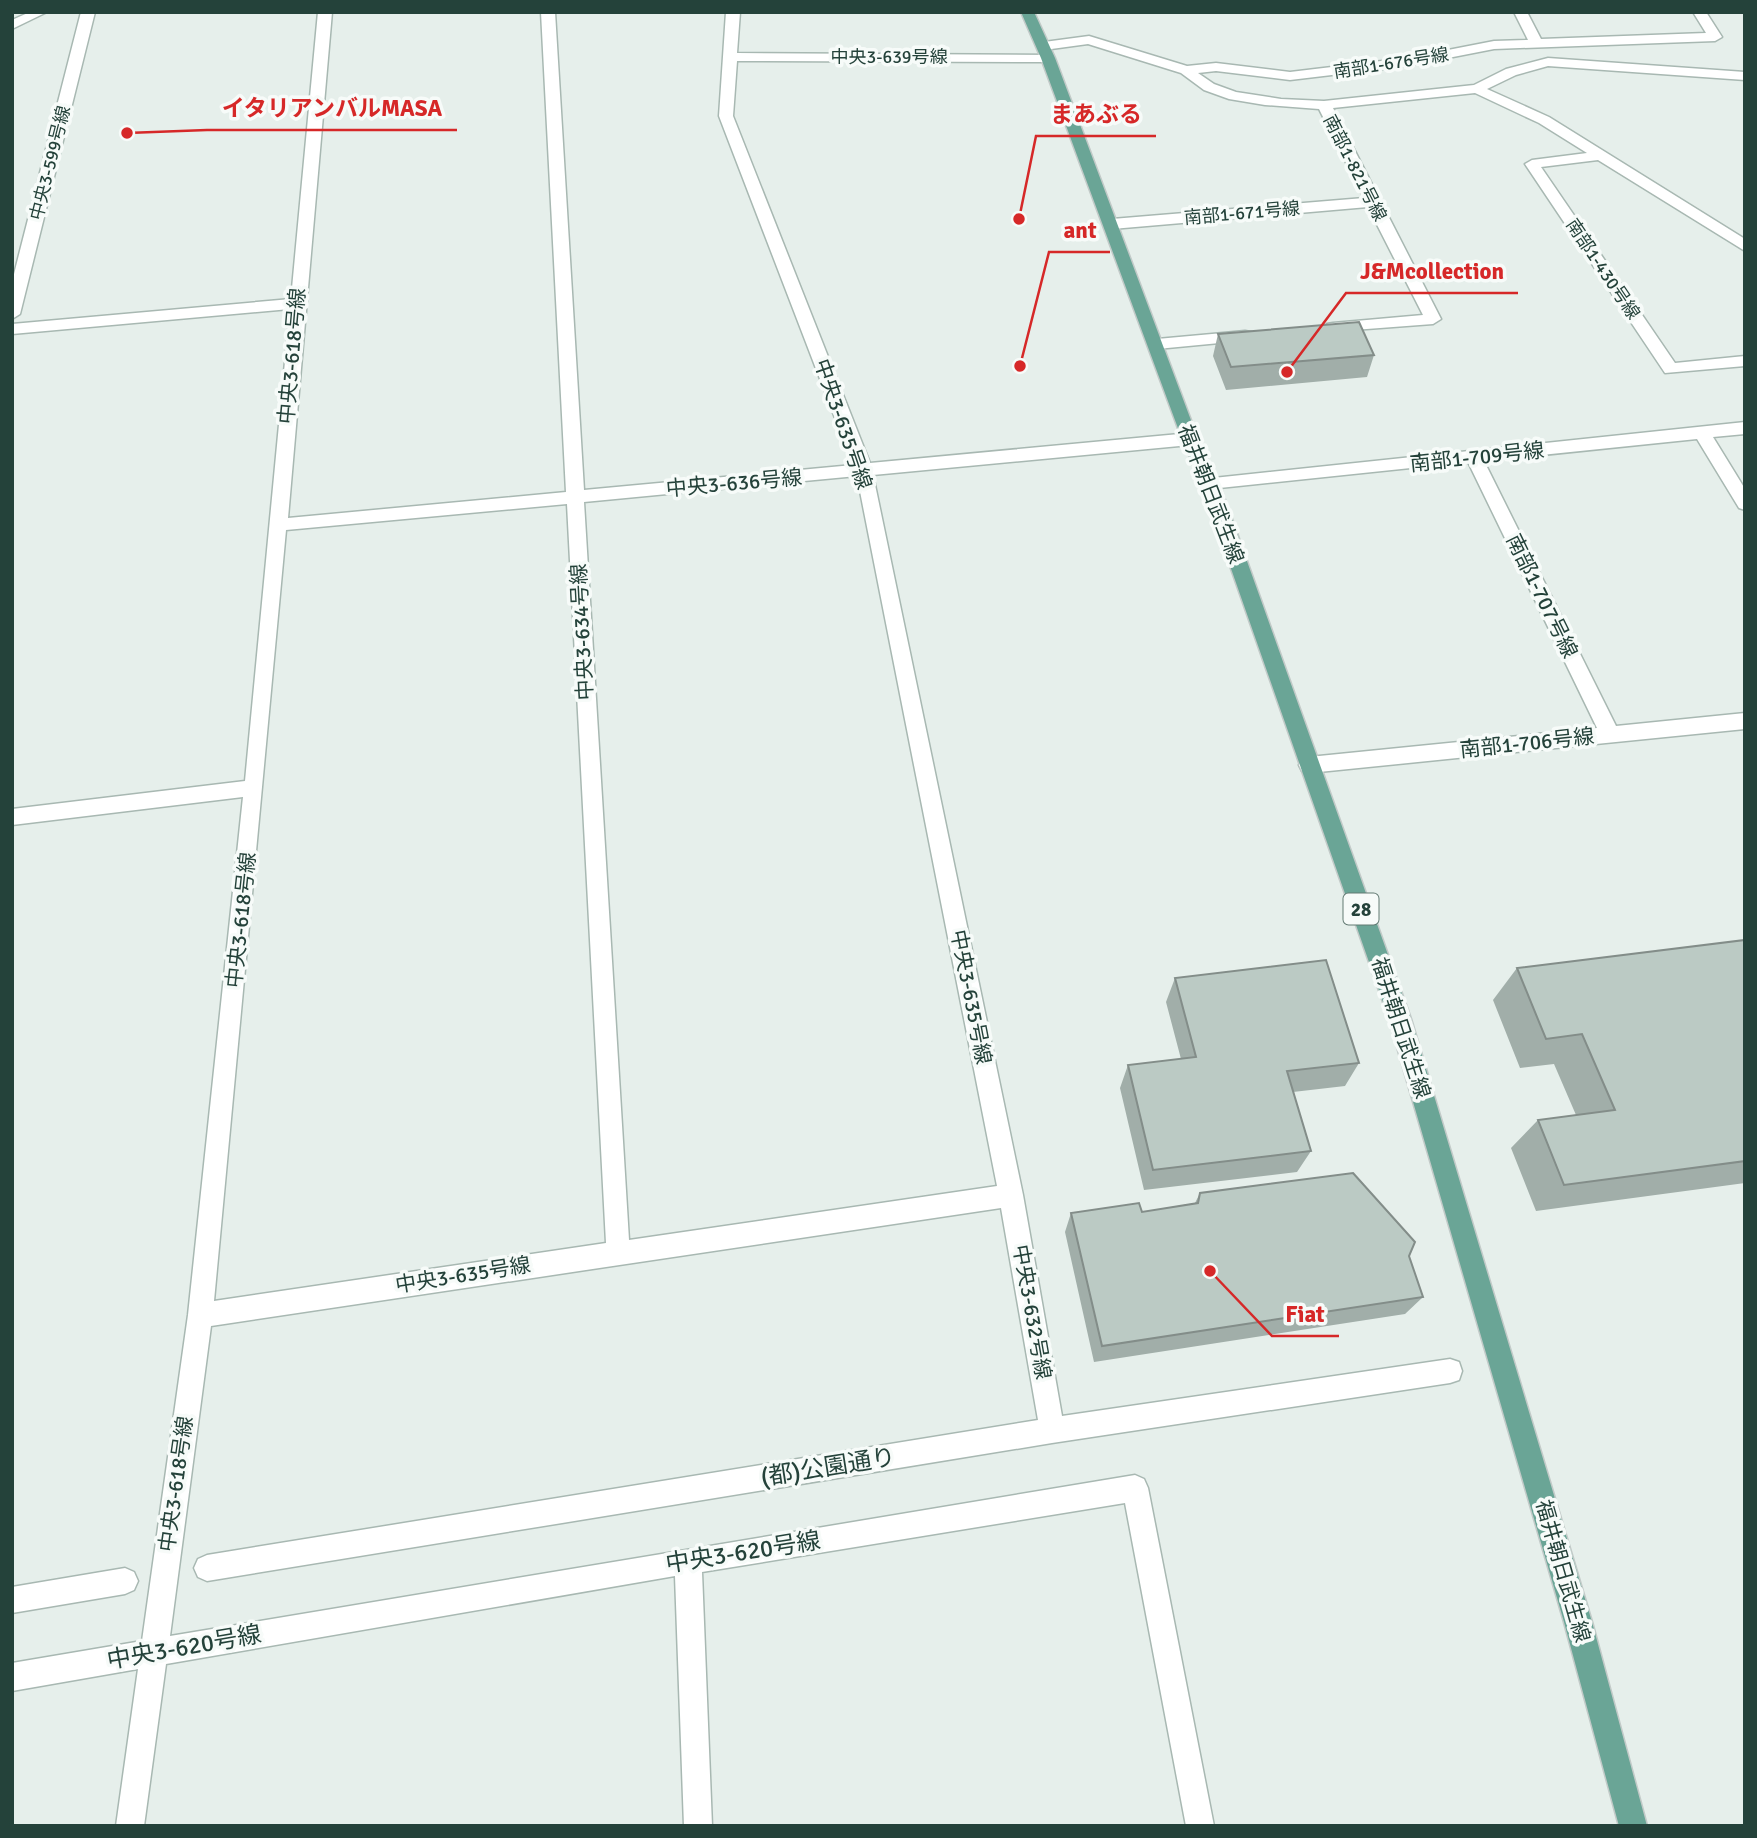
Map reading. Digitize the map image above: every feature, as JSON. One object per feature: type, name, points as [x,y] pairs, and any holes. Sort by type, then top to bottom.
[{"type":"main road","name":"福井朝日武生線","points":[[1027,12],[1046,52],[1157,344],[1190,439],[1210,483],[1401,1019],[1578,1622],[1633,1826]]},
{"type":"street","points":[[12,25],[41,12]]},
{"type":"street","name":"中央3-599号線","points":[[12,314],[88,12]]},
{"type":"street","name":"中央3-618号線","points":[[131,1826],[200,1315],[254,789],[325,12]]},
{"type":"street","name":"中央3-634号線","points":[[548,12],[618,1251]]},
{"type":"street","name":"中央3-635号線","points":[[200,1315],[618,1251],[1011,1195],[864,471],[726,116],[733,12]]},
{"type":"street","points":[[1520,12],[1536,43]]},
{"type":"street","name":"南部1-676号線","points":[[1046,52],[1089,40],[1186,71],[1216,67],[1290,76],[1407,62],[1493,45],[1715,37],[1699,12]]},
{"type":"street","name":"中央3-639号線","points":[[730,57],[1046,52]]},
{"type":"street","points":[[1186,71],[1209,88],[1262,101],[1324,105],[1477,89],[1494,78],[1548,62],[1745,76]]},
{"type":"street","points":[[1477,89],[1544,120],[1745,246]]},
{"type":"street","name":"南部1-821号線","points":[[1310,330],[1433,319],[1324,105]]},
{"type":"street","name":"南部1-430号線","points":[[1600,156],[1532,163],[1671,369],[1745,361]]},
{"type":"street","name":"南部1-671号線","points":[[1112,224],[1372,202]]},
{"type":"street","points":[[12,329],[297,303]]},
{"type":"street","points":[[1157,344],[1256,335]]},
{"type":"street","name":"南部1-709号線","points":[[1210,483],[1475,458],[1745,428]]},
{"type":"street","points":[[1702,433],[1745,504]]},
{"type":"street","name":"中央3-636号線","points":[[277,525],[1190,439]]},
{"type":"street","name":"南部1-707号線","points":[[1475,458],[1610,734]]},
{"type":"street","name":"南部1-706号線","points":[[1309,765],[1745,721]]},
{"type":"street","points":[[12,817],[254,789]]},
{"type":"street","name":"中央3-632号線","points":[[1011,1195],[1052,1430]]},
{"type":"street","name":"(都)公園通り","points":[[207,1568],[1052,1430],[1450,1371]]},
{"type":"street","name":"中央3-620号線","points":[[12,1676],[1136,1488],[1200,1826]]},
{"type":"street","points":[[688,1561],[698,1826]]},
{"type":"street","points":[[12,1600],[125,1581]]},
{"type":"building","points":[[1359,322],[1374,355],[1231,367],[1218,334]]},
{"type":"building","points":[[1745,940],[1745,1161],[1564,1185],[1538,1120],[1615,1110],[1582,1034],[1546,1039],[1517,968]]},
{"type":"building","points":[[1326,960],[1359,1063],[1287,1071],[1311,1151],[1153,1170],[1128,1065],[1196,1057],[1175,978]]},
{"type":"building","points":[[1353,1173],[1415,1242],[1409,1256],[1423,1297],[1102,1346],[1071,1213],[1139,1203],[1142,1212],[1198,1203],[1200,1193]]},
{"type":"place","name":"イタリアンバルMASA","points":[[127,133]]},
{"type":"place","name":"まあぶる","points":[[1019,219]]},
{"type":"place","name":"ant","points":[[1020,366]]},
{"type":"place","name":"J&Mcollection","points":[[1287,372]]},
{"type":"place","name":"Fiat","points":[[1210,1271]]}]
